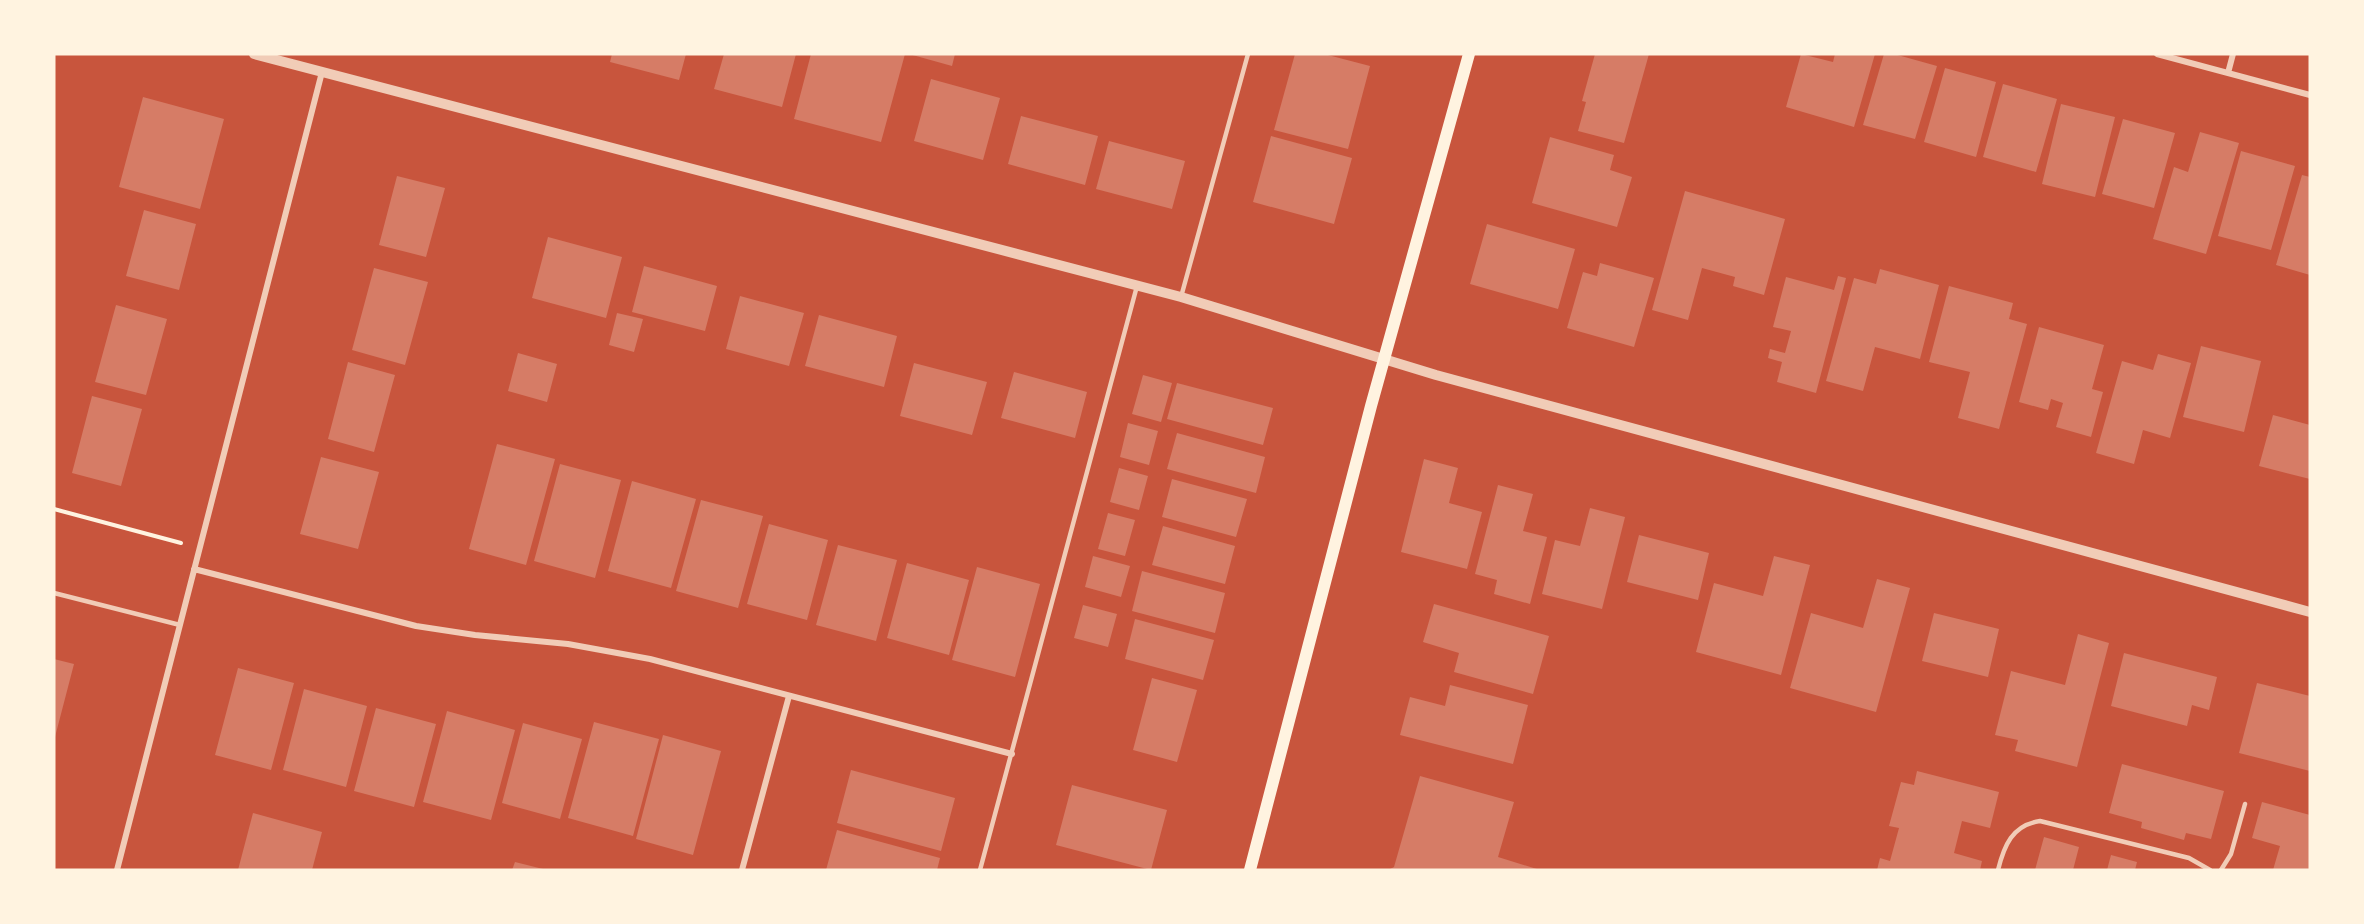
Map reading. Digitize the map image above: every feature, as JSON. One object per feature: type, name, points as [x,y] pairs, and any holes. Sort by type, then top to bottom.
[{"type":"main road","points":[[1250,870],[1469,54]]},
{"type":"street","points":[[254,54],[1181,297],[1436,375],[2310,612]]},
{"type":"street","points":[[2157,54],[2310,95]]},
{"type":"street","points":[[2228,73],[2233,54]]},
{"type":"street","points":[[117,870],[322,72]]},
{"type":"street","points":[[194,569],[387,620],[444,631],[608,650],[1012,754]]},
{"type":"street","points":[[742,870],[789,696]]},
{"type":"lane","points":[[1181,297],[1248,54]]},
{"type":"lane","points":[[980,870],[1137,286]]},
{"type":"lane","points":[[54,593],[180,625]]},
{"type":"lane","points":[[2222,870],[2231,854],[2245,804]]},
{"type":"lane","points":[[1998,870],[2005,847],[2015,831],[2030,822],[2040,821],[2189,858],[2210,870]]},
{"type":"path","points":[[54,509],[199,548]]},
{"type":"building","points":[[612,54],[686,54],[679,80],[610,62]]},
{"type":"building","points":[[724,54],[796,54],[782,107],[714,89]]},
{"type":"building","points":[[811,54],[905,54],[881,142],[794,119]]},
{"type":"building","points":[[909,54],[955,54],[952,66]]},
{"type":"building","points":[[1295,54],[1324,54],[1370,66],[1348,149],[1274,130]]},
{"type":"building","points":[[1595,54],[1649,54],[1624,143],[1578,131],[1586,102],[1582,101]]},
{"type":"building","points":[[1801,54],[1833,62],[1835,54],[1875,54],[1854,127],[1786,107]]},
{"type":"building","points":[[1884,54],[1894,54],[1937,66],[1915,139],[1863,125]]},
{"type":"building","points":[[1945,68],[1996,82],[1976,157],[1924,142]]},
{"type":"building","points":[[931,79],[1000,98],[983,160],[914,141]]},
{"type":"building","points":[[2003,84],[2057,99],[2036,172],[1983,157]]},
{"type":"building","points":[[143,97],[224,119],[200,209],[119,187]]},
{"type":"building","points":[[2061,104],[2115,117],[2095,197],[2042,184]]},
{"type":"building","points":[[1021,116],[1098,136],[1085,185],[1008,164]]},
{"type":"building","points":[[2123,119],[2175,133],[2154,208],[2102,194]]},
{"type":"building","points":[[2200,132],[2239,143],[2206,254],[2153,239],[2174,167],[2188,172]]},
{"type":"building","points":[[1271,136],[1352,158],[1334,224],[1253,202]]},
{"type":"building","points":[[1550,137],[1614,155],[1610,170],[1632,177],[1617,227],[1532,203]]},
{"type":"building","points":[[1109,141],[1185,161],[1172,209],[1096,189]]},
{"type":"building","points":[[2241,151],[2295,166],[2271,250],[2218,236]]},
{"type":"building","points":[[2302,175],[2310,177],[2310,275],[2276,265]]},
{"type":"building","points":[[397,176],[445,188],[426,257],[379,245]]},
{"type":"building","points":[[1685,191],[1785,219],[1764,295],[1733,286],[1735,277],[1702,268],[1688,320],[1652,310]]},
{"type":"building","points":[[144,210],[196,224],[179,290],[126,276]]},
{"type":"building","points":[[1487,224],[1575,249],[1558,309],[1470,284]]},
{"type":"building","points":[[548,237],[622,257],[606,318],[532,298]]},
{"type":"building","points":[[1600,263],[1654,278],[1634,347],[1567,328],[1583,272],[1597,276]]},
{"type":"building","points":[[644,266],[717,286],[705,331],[632,312]]},
{"type":"building","points":[[374,268],[428,282],[405,365],[352,350]]},
{"type":"building","points":[[1880,269],[1939,285],[1920,359],[1875,347],[1863,391],[1826,381],[1854,278],[1876,284]]},
{"type":"building","points":[[1838,276],[1846,278],[1816,393],[1777,382],[1782,362],[1768,358],[1770,349],[1785,353],[1791,331],[1773,327],[1786,277],[1834,290]]},
{"type":"building","points":[[1949,286],[2013,303],[2009,319],[2027,324],[1999,429],[1958,418],[1970,372],[1929,362]]},
{"type":"building","points":[[740,296],[804,313],[789,366],[726,349]]},
{"type":"building","points":[[116,305],[167,319],[146,395],[95,382]]},
{"type":"building","points":[[617,313],[643,319],[634,352],[609,345]]},
{"type":"building","points":[[819,315],[897,336],[884,387],[805,366]]},
{"type":"building","points":[[2039,327],[2104,345],[2092,389],[2103,392],[2091,437],[2056,427],[2063,403],[2051,399],[2048,410],[2019,402]]},
{"type":"building","points":[[2201,346],[2261,361],[2244,432],[2183,417]]},
{"type":"building","points":[[518,353],[557,364],[547,402],[508,391]]},
{"type":"building","points":[[2158,354],[2191,363],[2170,438],[2143,430],[2134,464],[2096,453],[2122,361],[2153,370]]},
{"type":"building","points":[[348,362],[395,375],[374,452],[328,439]]},
{"type":"building","points":[[914,363],[987,382],[972,435],[900,416]]},
{"type":"building","points":[[1014,372],[1087,392],[1075,438],[1001,418]]},
{"type":"building","points":[[1143,375],[1172,383],[1161,422],[1132,414]]},
{"type":"building","points":[[1177,383],[1273,408],[1263,445],[1167,419]]},
{"type":"building","points":[[92,396],[142,409],[121,486],[72,473]]},
{"type":"building","points":[[2273,415],[2310,425],[2310,479],[2259,466]]},
{"type":"building","points":[[1128,423],[1158,431],[1149,465],[1120,457]]},
{"type":"building","points":[[1177,433],[1265,457],[1256,493],[1167,469]]},
{"type":"building","points":[[497,444],[555,459],[526,565],[469,549]]},
{"type":"building","points":[[321,457],[379,472],[358,549],[300,534]]},
{"type":"building","points":[[1424,459],[1458,468],[1449,503],[1482,512],[1467,569],[1401,552]]},
{"type":"building","points":[[560,464],[621,480],[595,578],[534,561]]},
{"type":"building","points":[[1119,468],[1148,476],[1139,510],[1110,502]]},
{"type":"building","points":[[1172,479],[1247,499],[1236,537],[1162,517]]},
{"type":"building","points":[[632,481],[696,499],[671,588],[608,571]]},
{"type":"building","points":[[1498,485],[1533,494],[1523,531],[1547,537],[1530,604],[1494,594],[1497,580],[1475,574]]},
{"type":"building","points":[[701,500],[763,516],[738,608],[676,591]]},
{"type":"building","points":[[1590,508],[1625,517],[1602,609],[1542,594],[1555,540],[1580,546]]},
{"type":"building","points":[[1108,513],[1135,520],[1125,556],[1098,549]]},
{"type":"building","points":[[769,524],[828,540],[807,620],[747,604]]},
{"type":"building","points":[[1163,526],[1235,546],[1225,584],[1152,565]]},
{"type":"building","points":[[1639,535],[1709,553],[1698,600],[1627,582]]},
{"type":"building","points":[[838,545],[897,560],[876,641],[816,625]]},
{"type":"building","points":[[1093,556],[1130,566],[1121,597],[1085,587]]},
{"type":"building","points":[[1774,556],[1810,565],[1781,675],[1696,652],[1714,583],[1763,596]]},
{"type":"building","points":[[907,563],[969,580],[949,655],[887,638]]},
{"type":"building","points":[[977,567],[1040,584],[1015,677],[952,660]]},
{"type":"building","points":[[1142,571],[1225,593],[1215,633],[1132,611]]},
{"type":"building","points":[[1877,579],[1910,588],[1876,712],[1790,688],[1811,613],[1863,628]]},
{"type":"building","points":[[1434,604],[1549,636],[1533,694],[1454,672],[1459,653],[1423,642]]},
{"type":"building","points":[[1083,605],[1117,614],[1108,647],[1074,638]]},
{"type":"building","points":[[1934,613],[1999,629],[1988,677],[1922,661]]},
{"type":"building","points":[[1135,619],[1214,640],[1203,680],[1125,659]]},
{"type":"building","points":[[2078,634],[2109,643],[2077,767],[2015,751],[2018,740],[1995,735],[2011,671],[2065,685]]},
{"type":"building","points":[[2124,653],[2217,677],[2209,710],[2192,705],[2187,726],[2111,706]]},
{"type":"building","points":[[54,659],[74,664],[55,737],[54,737]]},
{"type":"building","points":[[238,668],[294,683],[271,770],[215,755]]},
{"type":"building","points":[[1152,678],[1197,690],[1177,762],[1133,750]]},
{"type":"building","points":[[2257,683],[2310,696],[2310,771],[2239,753]]},
{"type":"building","points":[[1450,685],[1528,705],[1513,764],[1400,735],[1410,697],[1445,706]]},
{"type":"building","points":[[304,689],[367,706],[346,787],[283,770]]},
{"type":"building","points":[[376,708],[436,724],[414,807],[354,791]]},
{"type":"building","points":[[447,711],[515,730],[491,820],[423,802]]},
{"type":"building","points":[[594,722],[659,739],[633,836],[568,818]]},
{"type":"building","points":[[523,723],[582,739],[560,819],[502,803]]},
{"type":"building","points":[[663,735],[721,751],[693,855],[636,839]]},
{"type":"building","points":[[2122,764],[2224,791],[2211,839],[2186,833],[2184,840],[2141,828],[2142,822],[2109,813]]},
{"type":"building","points":[[851,770],[955,798],[941,851],[837,823]]},
{"type":"building","points":[[1917,771],[1999,792],[1990,828],[1962,821],[1954,853],[1982,861],[1980,870],[1877,870],[1880,858],[1890,861],[1899,828],[1889,826],[1901,782],[1914,785]]},
{"type":"building","points":[[1420,776],[1514,802],[1498,857],[1540,870],[1388,870],[1394,867]]},
{"type":"building","points":[[1072,785],[1167,810],[1151,870],[1056,845]]},
{"type":"building","points":[[2262,802],[2310,815],[2310,870],[2273,870],[2280,846],[2252,838]]},
{"type":"building","points":[[253,813],[322,832],[312,870],[238,870]]},
{"type":"building","points":[[837,830],[940,858],[937,870],[826,870]]},
{"type":"building","points":[[2044,837],[2079,847],[2073,870],[2035,870]]},
{"type":"building","points":[[2111,855],[2137,862],[2135,870],[2107,870]]},
{"type":"building","points":[[515,862],[543,869],[543,870],[512,870]]}]
